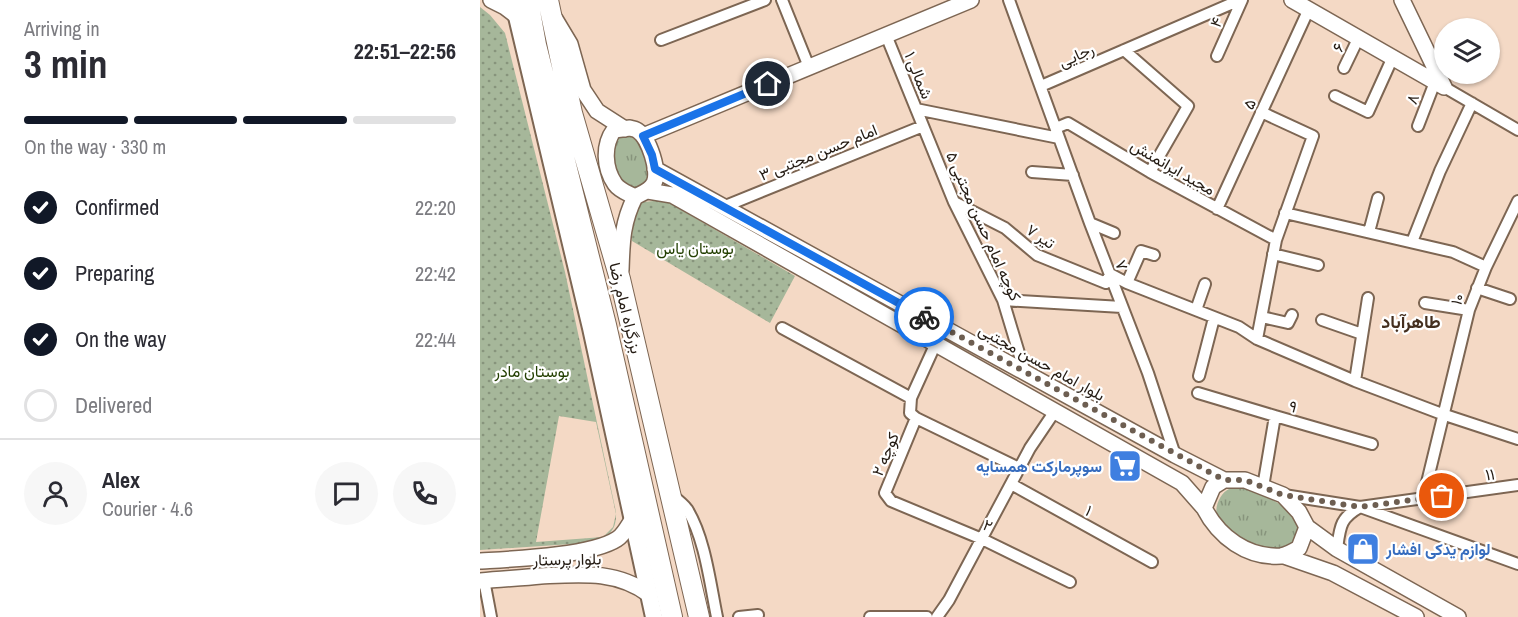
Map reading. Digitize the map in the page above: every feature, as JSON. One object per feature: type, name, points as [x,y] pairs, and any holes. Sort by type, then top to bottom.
[{"type":"highway","name":"بزرگراه امام رضا","points":[[549,5],[572,113],[621,279],[699,617]]},
{"type":"highway","name":"بزرگراه امام رضا","points":[[523,8],[536,45],[599,327],[672,617]]},
{"type":"main road","points":[[491,0],[505,7],[523,8]]},
{"type":"main road","points":[[513,0],[523,8],[599,327],[654,617]]},
{"type":"main road","points":[[643,136],[971,0]]},
{"type":"main road","points":[[1292,0],[1439,85]]},
{"type":"main road","points":[[1402,0],[1439,85]]},
{"type":"main road","points":[[549,5],[570,44],[583,90],[597,111],[625,129]]},
{"type":"main road","points":[[621,279],[622,230],[626,216],[641,194],[655,182],[655,169],[652,155],[639,132],[630,128],[614,130],[607,139],[608,168],[615,183],[622,190],[641,194]]},
{"type":"main road","name":"بلوار امام حسن مجتبی","points":[[655,169],[675,188],[936,343],[1182,483],[1204,508]]},
{"type":"main road","name":"بلوار امام حسن مجتبی","points":[[641,194],[675,188],[723,207],[1174,455],[1224,480]]},
{"type":"main road","points":[[1409,615],[1333,573],[1284,556],[1259,554],[1232,543],[1212,523],[1204,508],[1213,487],[1224,480],[1245,480],[1283,495],[1299,512],[1307,527],[1337,549],[1458,617]]},
{"type":"main road","name":"بلوار پرستار","points":[[480,561],[552,555],[602,546],[619,538],[634,517]]},
{"type":"main road","points":[[1284,556],[1299,548],[1307,527]]},
{"type":"main road","points":[[552,555],[554,576]]},
{"type":"main road","name":"بلوار پرستار","points":[[482,580],[596,574],[618,578],[637,585],[650,595]]},
{"type":"street","points":[[661,40],[765,0]]},
{"type":"street","points":[[782,0],[809,67]]},
{"type":"street","name":"۷","points":[[1009,0],[1148,374],[1174,455]]},
{"type":"street","name":"رجایی","points":[[1041,86],[1241,0]]},
{"type":"street","name":"۴","points":[[1217,56],[1241,0]]},
{"type":"street","name":"۵","points":[[1217,209],[1308,11]]},
{"type":"street","name":"۱ شمالی","points":[[886,35],[924,126]]},
{"type":"street","name":"۶","points":[[1344,68],[1358,39]]},
{"type":"street","points":[[1124,50],[1188,106],[1150,172]]},
{"type":"street","points":[[1335,96],[1368,112],[1392,59]]},
{"type":"street","points":[[1439,85],[1518,130]]},
{"type":"street","name":"۸","points":[[1418,126],[1439,85]]},
{"type":"street","points":[[1412,242],[1440,171],[1472,104]]},
{"type":"street","points":[[916,109],[1058,133]]},
{"type":"street","points":[[1257,339],[1276,240],[1313,136],[1262,112]]},
{"type":"street","name":"مجید ایرانمنش","points":[[1058,133],[1068,123],[1150,172],[1276,240]]},
{"type":"street","name":"کوچه امام حسن مجتبی ۵","points":[[924,126],[954,202],[1003,300],[1025,373]]},
{"type":"street","name":"امام حسن مجتبی ۳","points":[[723,207],[924,126]]},
{"type":"street","points":[[1032,172],[1073,176]]},
{"type":"street","points":[[1369,232],[1378,198]]},
{"type":"street","name":"۱۰","points":[[1423,499],[1469,310],[1486,267],[1518,201]]},
{"type":"street","name":"۷ تیر","points":[[954,202],[1005,228],[1037,255],[1106,283],[1110,274]]},
{"type":"street","points":[[1285,213],[1453,252],[1486,267]]},
{"type":"street","points":[[1090,223],[1114,233]]},
{"type":"street","points":[[1127,283],[1142,251],[1154,255]]},
{"type":"street","points":[[1273,254],[1318,265]]},
{"type":"street","points":[[1110,274],[1127,283],[1239,327],[1257,339],[1355,381],[1442,414],[1518,439]]},
{"type":"street","points":[[1196,310],[1204,284]]},
{"type":"street","points":[[1477,288],[1510,299]]},
{"type":"street","points":[[1355,381],[1368,298]]},
{"type":"street","points":[[1003,300],[1122,307]]},
{"type":"street","points":[[1425,303],[1469,310]]},
{"type":"street","points":[[1262,317],[1288,323],[1292,315]]},
{"type":"street","points":[[1199,376],[1214,318]]},
{"type":"street","points":[[1322,320],[1362,334]]},
{"type":"street","points":[[782,328],[911,398]]},
{"type":"street","points":[[936,343],[911,398],[910,413],[1019,468]]},
{"type":"street","points":[[1198,393],[1275,416]]},
{"type":"street","points":[[937,617],[949,600],[1030,448],[1055,411]]},
{"type":"street","name":"۹","points":[[1263,487],[1275,416],[1372,444]]},
{"type":"street","name":"کوچه ۲","points":[[891,501],[885,493],[916,418]]},
{"type":"street","name":"۱","points":[[1011,484],[1152,562]]},
{"type":"street","name":"۱۱","points":[[1283,495],[1360,507],[1518,485]]},
{"type":"street","points":[[670,493],[686,507],[696,528],[717,617]]},
{"type":"street","name":"۲","points":[[891,501],[982,539],[1070,582]]},
{"type":"street","points":[[1337,549],[1344,519],[1350,512],[1360,507],[1518,564]]},
{"type":"street","points":[[482,580],[491,617]]},
{"type":"street","points":[[739,617],[758,615]]},
{"type":"street","points":[[870,617],[927,617]]},
{"type":"green space","name":"بوستان مادر","points":[[480,7],[505,33],[565,272],[616,514],[596,422],[559,416],[536,542],[602,537],[587,543],[480,550]]},
{"type":"green space","points":[[629,136],[642,148],[648,168],[646,182],[635,189],[626,184],[618,175],[613,155],[618,137]]},
{"type":"green space","name":"بوستان یاس","points":[[664,200],[795,276],[770,323],[632,241],[633,211],[643,202]]},
{"type":"green space","points":[[1243,487],[1275,501],[1288,511],[1299,527],[1293,542],[1282,548],[1263,547],[1236,536],[1222,525],[1216,510],[1220,498],[1229,489]]},
{"type":"green space","name":"بوستان مادر","points":[[616,514],[615,525],[605,536],[613,527]]},
{"type":"way so far","points":[[924,317],[1174,455],[1224,480],[1245,480],[1283,495],[1360,507],[1442,496]]},
{"type":"place","name":"سوپرمارکت همسایه","points":[[1125,466]]},
{"type":"place","name":"لوازم یدکی افشار","points":[[1363,549]]},
{"type":"district","name":"طاهرآباد","points":[[1411,322]]},
{"type":"route","points":[[768,84],[643,136],[652,155],[655,169],[924,317]]}]
